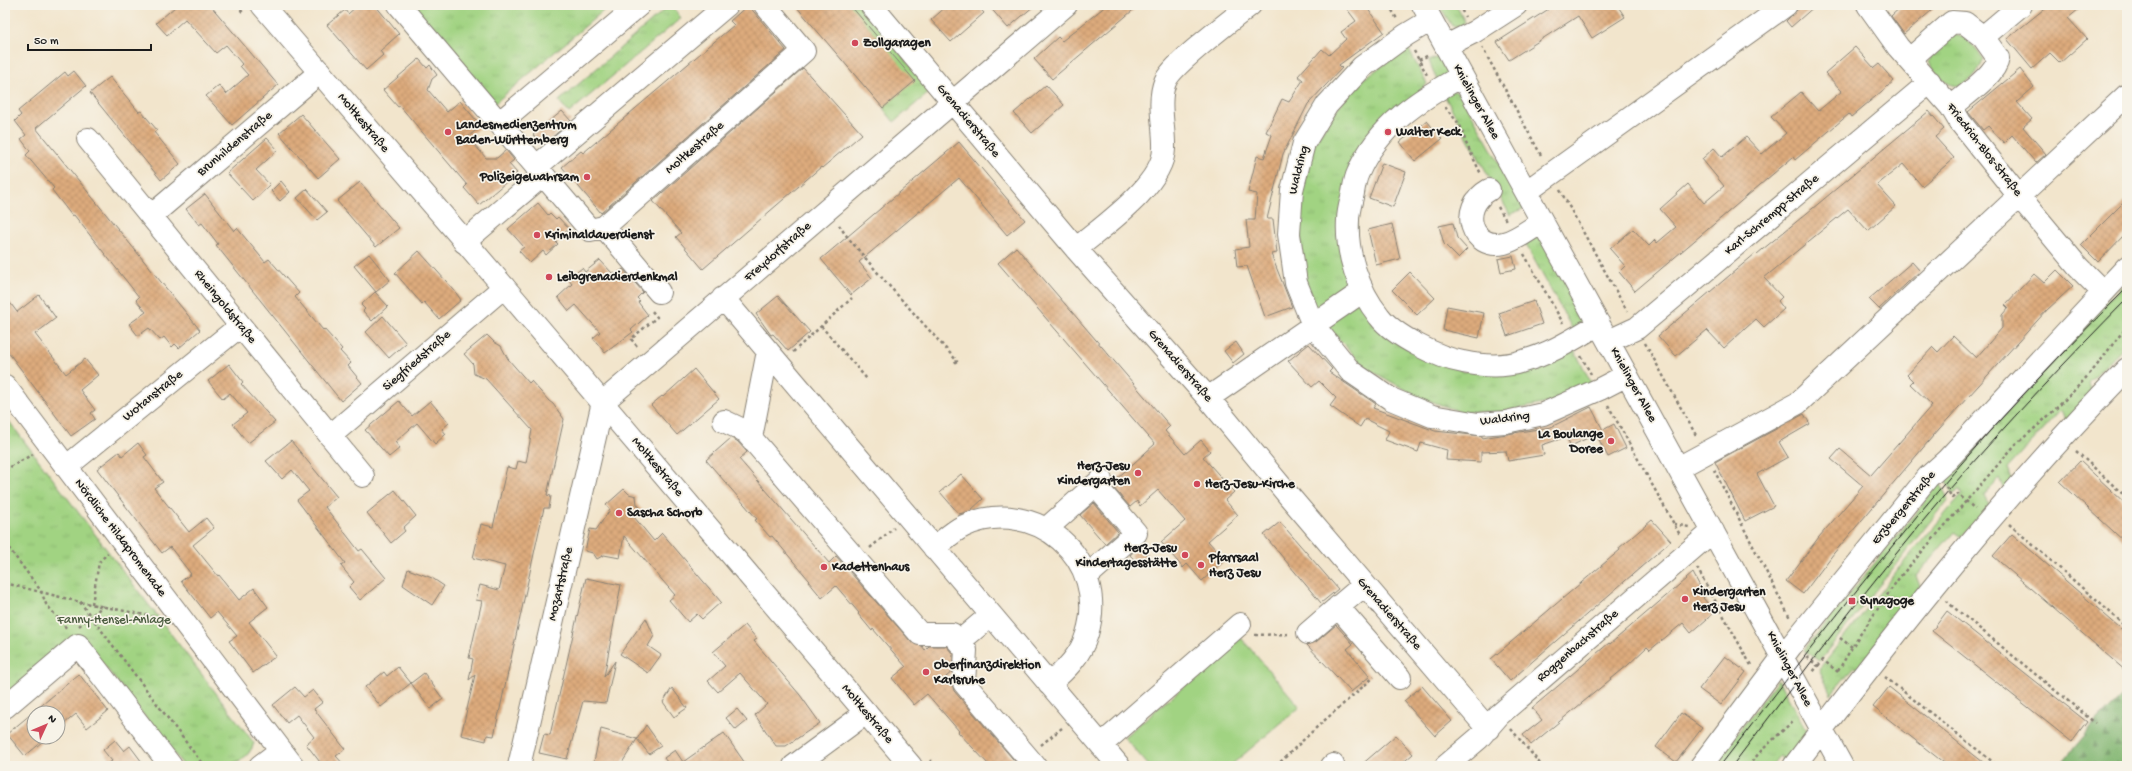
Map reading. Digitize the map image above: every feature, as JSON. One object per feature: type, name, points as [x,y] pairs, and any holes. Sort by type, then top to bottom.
[{"type":"street","name":"Moltkestraße","points":[[262,5],[603,402],[911,766]]},
{"type":"street","points":[[399,5],[590,230],[604,228],[659,292]]},
{"type":"street","points":[[499,123],[639,5]]},
{"type":"street","points":[[464,242],[540,171],[727,5]]},
{"type":"street","name":"Moltkestraße","points":[[604,228],[804,51],[765,5]]},
{"type":"street","name":"Grenadierstraße","points":[[871,5],[1076,249],[1208,398],[1364,585],[1493,722]]},
{"type":"street","name":"Freydorfstraße","points":[[603,402],[1066,5]]},
{"type":"street","points":[[1076,249],[1147,187],[1161,166],[1164,142],[1162,91],[1169,74],[1250,5]]},
{"type":"street","points":[[1446,46],[1474,32],[1516,5]]},
{"type":"street","points":[[1526,192],[1786,5]]},
{"type":"street","name":"Friedrich-Blos-Straße","points":[[1868,5],[1898,47],[1951,107],[1960,122],[2019,196],[2078,267],[2103,292]]},
{"type":"street","points":[[1983,37],[2021,5]]},
{"type":"street","name":"Knielinger Allee","points":[[1427,12],[1842,766]]},
{"type":"street","name":"Waldring","points":[[1427,12],[1406,34],[1362,67],[1327,105],[1304,143],[1292,190],[1290,234],[1296,283],[1313,325],[1350,370],[1391,399],[1432,416],[1478,424],[1506,422],[1543,414],[1600,389],[1627,375]]},
{"type":"street","points":[[1910,59],[1952,22],[1965,23],[1983,37],[1998,58],[1997,64],[1992,72],[1951,107]]},
{"type":"street","name":"Brunhildenstraße","points":[[151,216],[320,72]]},
{"type":"street","points":[[1462,76],[1406,110],[1375,142],[1357,174],[1348,220],[1350,256],[1363,291],[1379,317],[1401,335],[1434,352],[1462,362],[1492,365],[1522,362],[1604,333]]},
{"type":"street","name":"Karl-Schrempp-Straße","points":[[1604,333],[1637,328],[1930,82]]},
{"type":"street","points":[[1678,468],[1798,403],[2127,95]]},
{"type":"street","name":"Rheingoldstraße","points":[[88,139],[363,476]]},
{"type":"street","points":[[1489,190],[1478,198],[1470,213],[1474,229],[1479,236],[1486,241],[1495,244],[1504,243],[1542,222]]},
{"type":"street","name":"Erzbergerstraße","points":[[1701,766],[1799,635],[1928,477],[1947,460],[2127,267]]},
{"type":"street","name":"Siegfriedstraße","points":[[330,436],[504,287]]},
{"type":"street","points":[[1208,398],[1363,291]]},
{"type":"street","points":[[723,298],[1119,766]]},
{"type":"street","name":"Wotanstraße","points":[[66,467],[240,326]]},
{"type":"street","points":[[751,438],[773,357]]},
{"type":"street","points":[[1794,766],[1894,636],[1996,519],[2064,433],[2127,369]]},
{"type":"street","name":"Nördliche Hildapromenade","points":[[5,386],[287,758]]},
{"type":"street","name":"Mozartstraße","points":[[519,766],[603,402]]},
{"type":"street","points":[[724,421],[745,431],[920,634],[952,634],[966,650],[964,683],[1031,762]]},
{"type":"street","points":[[1046,529],[1098,482],[1136,533],[1087,576]]},
{"type":"street","points":[[934,548],[963,526],[992,518],[1022,520],[1046,529],[1064,541],[1087,576],[1091,606],[1087,634],[1074,660],[1049,684]]},
{"type":"street","name":"Roggenbachstraße","points":[[1446,766],[1493,722],[1713,531]]},
{"type":"street","points":[[1308,633],[1364,585]]},
{"type":"street","points":[[1338,607],[1394,672]]},
{"type":"street","points":[[959,642],[991,615]]},
{"type":"street","points":[[1101,745],[1232,630]]},
{"type":"street","points":[[5,707],[74,636],[171,766]]},
{"type":"street","points":[[794,766],[866,713]]},
{"type":"street","points":[[260,766],[287,758]]},
{"type":"path","points":[[1459,5],[1551,175],[1706,454],[1799,635]]},
{"type":"path","points":[[838,224],[878,274],[957,360],[954,364]]},
{"type":"path","points":[[631,339],[657,317],[646,303],[659,292]]},
{"type":"path","points":[[773,357],[821,326],[852,298]]},
{"type":"path","points":[[821,326],[867,379]]},
{"type":"path","points":[[1838,671],[1852,647],[1899,578],[1967,502],[2016,444],[2033,430],[2093,370],[2115,339],[2127,328]]},
{"type":"path","points":[[629,336],[637,346]]},
{"type":"path","points":[[5,470],[50,445]]},
{"type":"path","points":[[2074,450],[2127,498]]},
{"type":"path","points":[[1928,477],[1935,483],[1939,478],[1952,498],[1958,494],[1967,502],[1996,519],[2127,627]]},
{"type":"path","points":[[856,559],[908,516]]},
{"type":"path","points":[[5,544],[41,591],[46,604],[74,636],[103,606]]},
{"type":"path","points":[[92,604],[100,562],[112,550]]},
{"type":"path","points":[[5,583],[80,602],[156,617]]},
{"type":"path","points":[[1945,601],[2095,723]]},
{"type":"path","points":[[80,602],[204,766]]},
{"type":"path","points":[[1232,630],[1308,633]]},
{"type":"path","points":[[1840,638],[1852,647]]},
{"type":"path","points":[[1818,666],[1823,660],[1842,675]]},
{"type":"path","points":[[1276,766],[1317,727],[1394,672]]},
{"type":"path","points":[[1885,676],[1998,766]]},
{"type":"path","points":[[1031,762],[1076,716]]},
{"type":"path","points":[[1748,766],[1760,751],[1796,718]]},
{"type":"path","points":[[1493,722],[1542,766]]},
{"type":"path","points":[[2123,766],[2127,762]]},
{"type":"green space","points":[[409,5],[610,5],[495,103]]},
{"type":"green space","points":[[670,5],[678,5],[674,9],[681,18],[569,113],[559,101]]},
{"type":"green space","points":[[849,5],[860,5],[931,91],[894,122],[883,108],[914,81]]},
{"type":"green space","points":[[1439,5],[1456,5],[1465,22],[1461,26],[1452,26]]},
{"type":"green space","points":[[1955,35],[1966,38],[1984,59],[1972,78],[1965,84],[1958,86],[1943,80],[1929,61],[1939,46]]},
{"type":"green space","points":[[1408,48],[1427,84],[1362,145],[1353,288],[1316,315],[1304,277],[1300,232],[1302,191],[1314,144],[1338,107],[1366,77]]},
{"type":"green space","points":[[1442,55],[1449,69],[1439,85],[1429,61]]},
{"type":"green space","points":[[1454,91],[1461,95],[1524,208],[1510,215],[1443,93]]},
{"type":"green space","points":[[1540,234],[1589,324],[1574,332],[1525,243]]},
{"type":"green space","points":[[2126,282],[2127,343],[2088,383],[2092,397],[2067,424],[2061,410],[2007,469],[2014,482],[2006,492],[2000,479],[1984,495],[1989,506],[1961,537],[1954,532],[1916,576],[1922,591],[1859,669],[1854,667],[1831,694],[1819,669],[1899,568],[1962,494],[1959,489],[1954,495],[1945,478],[1940,474]]},
{"type":"green space","points":[[1355,300],[1464,372],[1573,348],[1592,384],[1553,402],[1501,412],[1461,412],[1417,396],[1366,368],[1326,325]]},
{"type":"green space","name":"Fanny-Hensel-Anlage","points":[[5,416],[254,743],[249,752],[243,758],[235,763],[225,765],[184,766],[80,635],[5,698]]},
{"type":"green space","points":[[1940,483],[1948,499],[1819,661],[1804,650]]},
{"type":"green space","points":[[1241,638],[1300,707],[1230,766],[1149,766],[1124,737]]},
{"type":"green space","points":[[1778,680],[1808,733],[1785,766],[1780,755],[1771,766],[1712,766]]},
{"type":"green space","points":[[2127,691],[2127,766],[2059,766],[2095,723]]},
{"type":"building","points":[[173,5],[210,5],[278,85],[232,125],[206,96],[219,85],[226,94],[248,75],[240,66],[242,64],[226,45],[216,53],[185,19],[167,35],[156,23],[175,7]]},
{"type":"building","points":[[358,5],[375,5],[399,34],[380,51],[383,55],[366,70],[327,25],[345,10],[348,14]]},
{"type":"building","points":[[748,5],[786,50],[601,213],[562,167],[581,151],[583,153],[734,25],[730,21]]},
{"type":"building","name":"Zollgaragen","points":[[795,5],[850,5],[915,81],[883,108]]},
{"type":"building","points":[[948,5],[977,5],[984,13],[951,42],[931,20]]},
{"type":"building","points":[[988,5],[1035,5],[1008,28]]},
{"type":"building","points":[[1107,5],[1139,5],[1052,79],[1034,59],[1058,37],[1062,41]]},
{"type":"building","points":[[1344,5],[1365,5],[1384,32],[1339,65],[1342,68],[1308,104],[1283,154],[1267,219],[1273,219],[1277,253],[1271,254],[1292,307],[1265,317],[1247,266],[1237,267],[1235,249],[1249,247],[1246,220],[1255,220],[1257,194],[1248,192],[1257,156],[1264,158],[1272,135],[1266,132],[1282,99],[1289,102],[1303,80],[1298,76],[1322,49],[1329,55],[1346,39],[1341,32],[1356,21]]},
{"type":"building","points":[[1555,5],[1617,5],[1625,17],[1592,38],[1578,16],[1509,60],[1497,42]]},
{"type":"building","points":[[1798,5],[1816,5],[1791,27],[1786,21],[1797,10]]},
{"type":"building","points":[[1903,5],[1938,5],[1904,34],[1891,16]]},
{"type":"building","points":[[2049,5],[2084,5],[2068,18],[2087,39],[2060,63],[2050,53],[2032,69],[2007,39]]},
{"type":"building","points":[[1855,47],[1874,68],[1879,64],[1894,81],[1851,117],[1849,114],[1795,160],[1793,157],[1635,291],[1619,272],[1625,266],[1610,249],[1633,229],[1649,246],[1655,240],[1657,243],[1676,227],[1660,209],[1688,184],[1704,203],[1724,186],[1702,159],[1714,148],[1722,157],[1746,137],[1762,154],[1786,133],[1771,117],[1801,92],[1818,111],[1842,91],[1825,73]]},
{"type":"building","name":"Landesmedienzentrum Baden-Württemberg","points":[[419,59],[427,68],[430,65],[437,75],[432,79],[428,90],[447,112],[460,101],[481,126],[468,137],[486,158],[497,158],[506,150],[514,160],[509,164],[517,173],[479,205],[464,188],[467,185],[400,106],[398,107],[383,90]]},
{"type":"building","points":[[803,68],[862,134],[822,168],[821,167],[703,269],[676,237],[681,233],[653,201]]},
{"type":"building","points":[[2020,69],[2034,87],[2017,102],[2032,119],[2023,127],[2046,154],[2036,163],[2012,135],[2004,143],[1988,126],[1983,130],[1968,112]]},
{"type":"building","points":[[74,71],[86,86],[36,128],[200,330],[179,348],[175,344],[172,347],[164,337],[160,340],[149,328],[138,336],[129,324],[146,312],[136,300],[139,297],[74,215],[72,216],[52,190],[54,188],[26,155],[30,151],[21,139],[26,135],[15,121],[21,115],[18,111],[65,72],[68,76]]},
{"type":"building","points":[[110,77],[139,112],[141,111],[157,130],[154,132],[180,164],[161,180],[90,93]]},
{"type":"building","points":[[1046,85],[1064,105],[1032,133],[1014,113]]},
{"type":"building","points":[[562,111],[571,121],[542,146],[533,135]]},
{"type":"building","points":[[1929,111],[1944,129],[1935,137],[1954,158],[1922,186],[1903,164],[1877,185],[1896,206],[1868,231],[1848,209],[1764,278],[1782,297],[1778,301],[1784,309],[1764,327],[1756,319],[1724,348],[1707,330],[1676,356],[1658,336],[1756,253],[1757,254],[1818,204]]},
{"type":"building","points":[[301,114],[340,159],[318,178],[279,133]]},
{"type":"building","points":[[1427,121],[1442,139],[1415,161],[1400,142]]},
{"type":"building","points":[[267,138],[278,150],[256,170],[270,185],[253,201],[227,173]]},
{"type":"building","points":[[959,142],[1025,220],[1007,235],[959,178],[859,262],[872,278],[851,295],[821,259]]},
{"type":"building","points":[[1382,163],[1406,172],[1393,207],[1369,198]]},
{"type":"building","points":[[281,181],[290,192],[280,201],[271,191]]},
{"type":"building","points":[[360,182],[399,228],[376,247],[337,201]]},
{"type":"building","points":[[307,189],[327,212],[317,220],[297,198]]},
{"type":"building","points":[[205,194],[234,231],[237,228],[265,262],[269,259],[299,293],[295,297],[323,330],[324,329],[342,349],[340,351],[351,363],[348,366],[362,383],[341,401],[216,245],[218,244],[202,223],[199,225],[186,209]]},
{"type":"building","points":[[2127,199],[2127,232],[2098,262],[2081,245]]},
{"type":"building","name":"Kriminaldauerdienst","points":[[538,203],[548,215],[550,213],[556,219],[558,217],[569,229],[555,241],[558,244],[546,255],[543,251],[530,263],[519,251],[524,247],[508,229]]},
{"type":"building","points":[[1453,223],[1457,238],[1467,249],[1458,258],[1444,244],[1439,226]]},
{"type":"building","points":[[1392,224],[1400,259],[1376,265],[1368,230]]},
{"type":"building","points":[[1016,247],[1170,426],[1165,431],[1185,454],[1201,440],[1210,451],[1203,457],[1234,492],[1225,500],[1238,515],[1208,541],[1225,560],[1202,581],[1187,564],[1183,568],[1161,542],[1185,521],[1158,490],[1140,506],[1137,501],[1130,507],[1112,486],[1113,482],[1155,444],[998,263]]},
{"type":"building","points":[[419,251],[461,300],[439,319],[424,302],[422,304],[395,273]]},
{"type":"building","points":[[369,254],[390,280],[376,292],[354,266]]},
{"type":"building","points":[[1513,256],[1516,269],[1501,272],[1498,259]]},
{"type":"building","points":[[600,260],[612,273],[614,272],[616,274],[623,269],[643,292],[637,298],[640,301],[638,302],[648,315],[631,330],[633,332],[605,353],[593,338],[600,332],[576,305],[569,311],[558,297],[572,284],[568,279],[582,268],[585,272]]},
{"type":"building","points":[[1912,262],[1920,271],[1879,309],[1869,299]]},
{"type":"building","points":[[2057,270],[2073,286],[2047,310],[1939,429],[1834,553],[1803,594],[1786,581],[1819,537],[1863,486],[1831,459],[1840,449],[1871,475],[1932,405],[1910,384],[1913,381],[1907,375],[1933,347],[1938,352],[1953,336],[1976,358],[2002,328],[2002,315],[2008,308],[2005,305],[2034,274],[2044,283]]},
{"type":"building","points":[[1410,272],[1435,298],[1417,315],[1392,290]]},
{"type":"building","points":[[375,292],[388,306],[372,321],[363,311],[365,309],[361,305]]},
{"type":"building","points":[[39,295],[56,318],[35,334],[66,374],[85,359],[98,375],[80,390],[95,410],[91,413],[95,419],[71,436],[5,348],[5,296],[17,312]]},
{"type":"building","points":[[778,296],[810,332],[788,351],[773,334],[771,335],[756,314]]},
{"type":"building","points":[[1534,301],[1542,324],[1507,336],[1499,313]]},
{"type":"building","points":[[1447,306],[1484,313],[1479,338],[1443,330]]},
{"type":"building","points":[[383,316],[406,343],[389,358],[366,332]]},
{"type":"building","points":[[487,335],[501,346],[508,359],[529,383],[531,381],[553,404],[564,419],[547,495],[551,496],[549,508],[544,508],[494,736],[487,735],[486,741],[461,735],[475,675],[469,680],[473,659],[469,658],[482,601],[476,600],[480,585],[499,590],[505,566],[473,558],[481,524],[493,527],[507,467],[516,469],[518,461],[526,463],[532,430],[486,379],[474,374],[473,364],[464,354]]},
{"type":"building","points":[[1236,342],[1244,354],[1233,363],[1224,351]]},
{"type":"building","points":[[1309,344],[1332,369],[1329,372],[1376,404],[1373,408],[1435,431],[1482,436],[1482,438],[1551,427],[1591,407],[1603,430],[1614,424],[1626,448],[1608,457],[1596,434],[1571,446],[1566,437],[1542,445],[1544,455],[1508,461],[1506,451],[1481,452],[1481,462],[1446,460],[1447,450],[1421,443],[1418,452],[1385,440],[1389,431],[1365,419],[1360,427],[1330,406],[1336,398],[1319,381],[1312,387],[1288,361]]},
{"type":"building","points":[[229,364],[243,382],[241,384],[275,422],[248,443],[233,424],[247,413],[230,393],[223,399],[208,381]]},
{"type":"building","points":[[694,369],[719,399],[677,435],[651,405],[662,396],[663,397]]},
{"type":"building","points":[[399,401],[412,416],[430,401],[449,423],[442,429],[446,434],[435,444],[417,423],[395,442],[400,448],[389,457],[365,430]]},
{"type":"building","points":[[1804,414],[1810,424],[1779,442],[1788,457],[1757,474],[1774,506],[1745,521],[1715,462]]},
{"type":"building","name":"Kadettenhaus","points":[[731,438],[737,441],[747,452],[739,459],[829,563],[836,556],[911,642],[922,646],[925,650],[929,646],[946,646],[953,654],[952,672],[946,677],[952,683],[954,691],[1019,766],[990,766],[958,732],[959,731],[927,694],[914,705],[892,678],[906,667],[873,629],[872,631],[836,586],[822,598],[808,581],[809,580],[772,536],[770,537],[755,520],[757,519],[706,460]]},
{"type":"building","points":[[291,441],[337,497],[325,507],[359,551],[362,549],[386,578],[360,600],[349,587],[354,582],[341,566],[345,563],[297,500],[309,491],[292,470],[282,479],[266,461]]},
{"type":"building","points":[[138,443],[147,455],[144,457],[163,482],[154,488],[189,532],[206,518],[214,528],[193,545],[239,600],[254,588],[268,607],[249,622],[276,656],[253,673],[229,641],[237,636],[217,612],[210,618],[181,581],[191,574],[170,547],[162,553],[97,469],[119,452],[122,456]]},
{"type":"building","points":[[2080,461],[2127,505],[2127,544],[2060,482]]},
{"type":"building","points":[[961,474],[983,499],[970,511],[959,514],[940,492]]},
{"type":"building","points":[[624,489],[629,494],[636,496],[637,504],[642,510],[634,517],[654,541],[662,533],[721,602],[702,619],[697,614],[688,622],[669,600],[675,595],[624,536],[620,558],[604,555],[597,559],[593,553],[585,551],[590,529],[596,530],[610,510],[606,505]]},
{"type":"building","points":[[395,490],[416,516],[403,528],[405,531],[391,543],[367,513]]},
{"type":"building","points":[[1094,503],[1118,532],[1105,544],[1080,515]]},
{"type":"building","points":[[1652,520],[1671,541],[1510,681],[1491,659],[1620,550],[1619,548]]},
{"type":"building","points":[[1280,522],[1338,589],[1321,603],[1264,535]]},
{"type":"building","points":[[2012,534],[2127,634],[2127,672],[1993,556]]},
{"type":"building","points":[[1140,546],[1148,555],[1138,564],[1130,555]]},
{"type":"building","points":[[408,569],[432,578],[444,586],[432,605],[403,585]]},
{"type":"building","points":[[1693,573],[1705,596],[1703,598],[1715,612],[1691,633],[1683,623],[1650,650],[1647,647],[1628,665],[1531,745],[1523,735],[1542,720],[1532,708]]},
{"type":"building","points":[[586,578],[621,585],[604,677],[615,661],[606,703],[583,701],[567,759],[539,753],[544,734],[550,735]]},
{"type":"building","points":[[1947,611],[2087,722],[2072,742],[1932,631]]},
{"type":"building","points":[[646,618],[654,636],[648,646],[661,655],[648,673],[620,654]]},
{"type":"building","points":[[745,625],[757,639],[754,641],[800,695],[820,723],[786,746],[776,746],[755,715],[767,704],[740,673],[718,692],[708,681],[725,666],[713,652]]},
{"type":"building","points":[[1336,625],[1353,644],[1347,649],[1370,676],[1351,692],[1307,645],[1316,642]]},
{"type":"building","points":[[1725,656],[1746,672],[1721,705],[1699,689]]},
{"type":"building","points":[[398,667],[411,683],[381,707],[365,687],[384,672],[387,676]]},
{"type":"building","points":[[424,673],[443,699],[430,709],[411,683]]},
{"type":"building","points":[[79,674],[108,711],[87,728],[76,714],[66,722],[66,705],[42,705]]},
{"type":"building","points":[[1422,686],[1452,721],[1435,736],[1404,701]]},
{"type":"building","points":[[295,687],[304,697],[313,690],[323,702],[314,709],[345,749],[336,756],[345,766],[323,766],[306,744],[314,737],[297,715],[287,723],[273,705]]},
{"type":"building","points":[[1889,687],[1988,766],[1948,766],[1873,707]]},
{"type":"building","points":[[672,688],[687,708],[674,717],[663,702]]},
{"type":"building","points":[[737,709],[747,721],[736,730],[726,718]]},
{"type":"building","points":[[1681,713],[1702,728],[1676,762],[1656,747]]},
{"type":"building","points":[[26,718],[26,745],[38,745],[25,756],[7,734]]},
{"type":"building","points":[[646,725],[661,746],[649,754],[637,739]]},
{"type":"building","points":[[601,729],[637,739],[620,766],[593,766]]},
{"type":"building","points":[[724,733],[747,766],[670,766],[664,758],[675,750],[683,762]]},
{"type":"building","points":[[1396,735],[1413,754],[1399,766],[1360,766]]},
{"type":"building","points":[[115,740],[124,751],[130,746],[145,766],[105,766],[112,761],[103,750]]},
{"type":"tram line","points":[[1720,766],[1785,681],[1919,513],[2023,395],[2127,288]]},
{"type":"tram line","points":[[1732,766],[1866,592],[1949,490],[2036,393],[2127,299]]},
{"type":"place","name":"Zollgaragen","points":[[855,43]]},
{"type":"place","name":"Landesmedienzentrum Baden-Württemberg","points":[[448,132]]},
{"type":"place","name":"Walter Keck","points":[[1388,132]]},
{"type":"place","name":"Polizeigewahrsam","points":[[587,177]]},
{"type":"place","name":"Kriminaldauerdienst","points":[[537,235]]},
{"type":"place","name":"Leibgrenadierdenkmal","points":[[549,277]]},
{"type":"place","name":"La Boulange Doree","points":[[1611,441]]},
{"type":"place","name":"Herz-Jesu Kindergarten","points":[[1138,473]]},
{"type":"place","name":"Herz-Jesu-Kirche","points":[[1197,484]]},
{"type":"place","name":"Sascha Schorb","points":[[619,513]]},
{"type":"place","name":"Herz-Jesu Kindertagesstätte","points":[[1185,555]]},
{"type":"place","name":"Pfarrsaal Herz Jesu","points":[[1201,565]]},
{"type":"place","name":"Kadettenhaus","points":[[824,567]]},
{"type":"place","name":"Kindergarten Herz Jesu","points":[[1685,599]]},
{"type":"place","name":"Synagoge","points":[[1852,601]]},
{"type":"place","name":"Oberfinanzdirektion Karlsruhe","points":[[926,672]]}]
